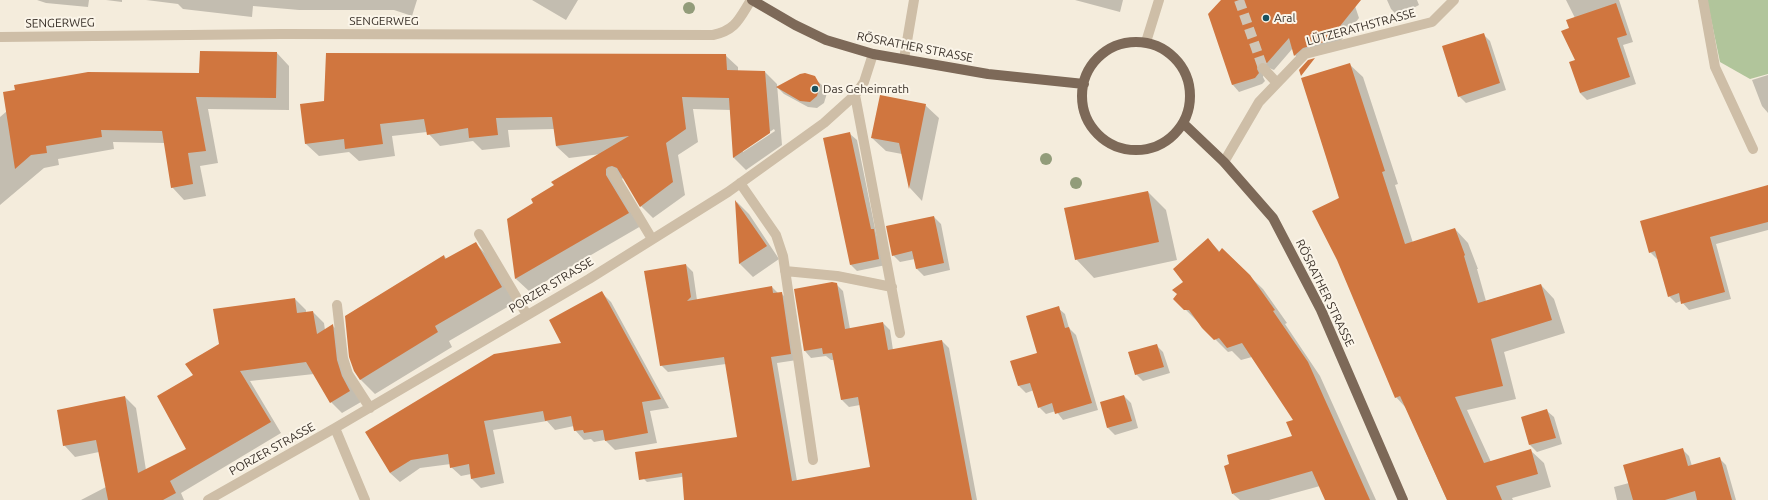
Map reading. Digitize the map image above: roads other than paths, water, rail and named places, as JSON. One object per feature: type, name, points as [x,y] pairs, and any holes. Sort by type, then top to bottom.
[{"type":"main road","name":"RÖSRATHER STRASSE","points":[[752,0],[795,25],[826,40],[873,54],[988,74],[1084,84]]},
{"type":"main road","points":[[1129,42],[1146,42],[1162,48],[1176,59],[1185,73],[1190,90],[1189,107],[1183,123],[1172,136],[1158,145],[1142,150],[1124,148],[1109,142],[1096,132],[1087,117],[1082,101],[1084,84],[1089,69],[1100,56],[1113,47],[1129,42]]},
{"type":"main road","name":"RÖSRATHER STRASSE","points":[[1183,123],[1224,162],[1273,218],[1320,310],[1403,500]]},
{"type":"street","name":"SENGERWEG","points":[[0,37],[282,34],[712,35],[725,32],[735,25],[752,0]]},
{"type":"street","points":[[904,59],[914,0]]},
{"type":"street","points":[[1146,42],[1159,0]]},
{"type":"street","name":"LÜTZERATHSTRASSE","points":[[1224,162],[1259,102],[1304,54],[1432,22],[1454,0]]},
{"type":"street","points":[[1703,0],[1715,67],[1753,149]]},
{"type":"street","name":"PORZER STRASSE","points":[[208,500],[370,408],[527,315],[652,239],[740,183],[824,124],[855,95],[864,82],[873,54]]},
{"type":"street","points":[[1263,68],[1277,82]]},
{"type":"street","points":[[855,95],[900,333]]},
{"type":"street","points":[[612,172],[652,239]]},
{"type":"street","points":[[740,183],[776,235],[783,256],[813,460]]},
{"type":"street","points":[[479,234],[527,315]]},
{"type":"street","points":[[785,271],[837,276],[892,287]]},
{"type":"street","points":[[337,305],[343,358],[348,374],[370,408]]},
{"type":"street","points":[[335,428],[365,500]]},
{"type":"tunnel","points":[[1239,0],[1263,68]]},
{"type":"place","name":"Aral","points":[[1266,18]]},
{"type":"place","name":"Das Geheimrath","points":[[815,89]]}]
